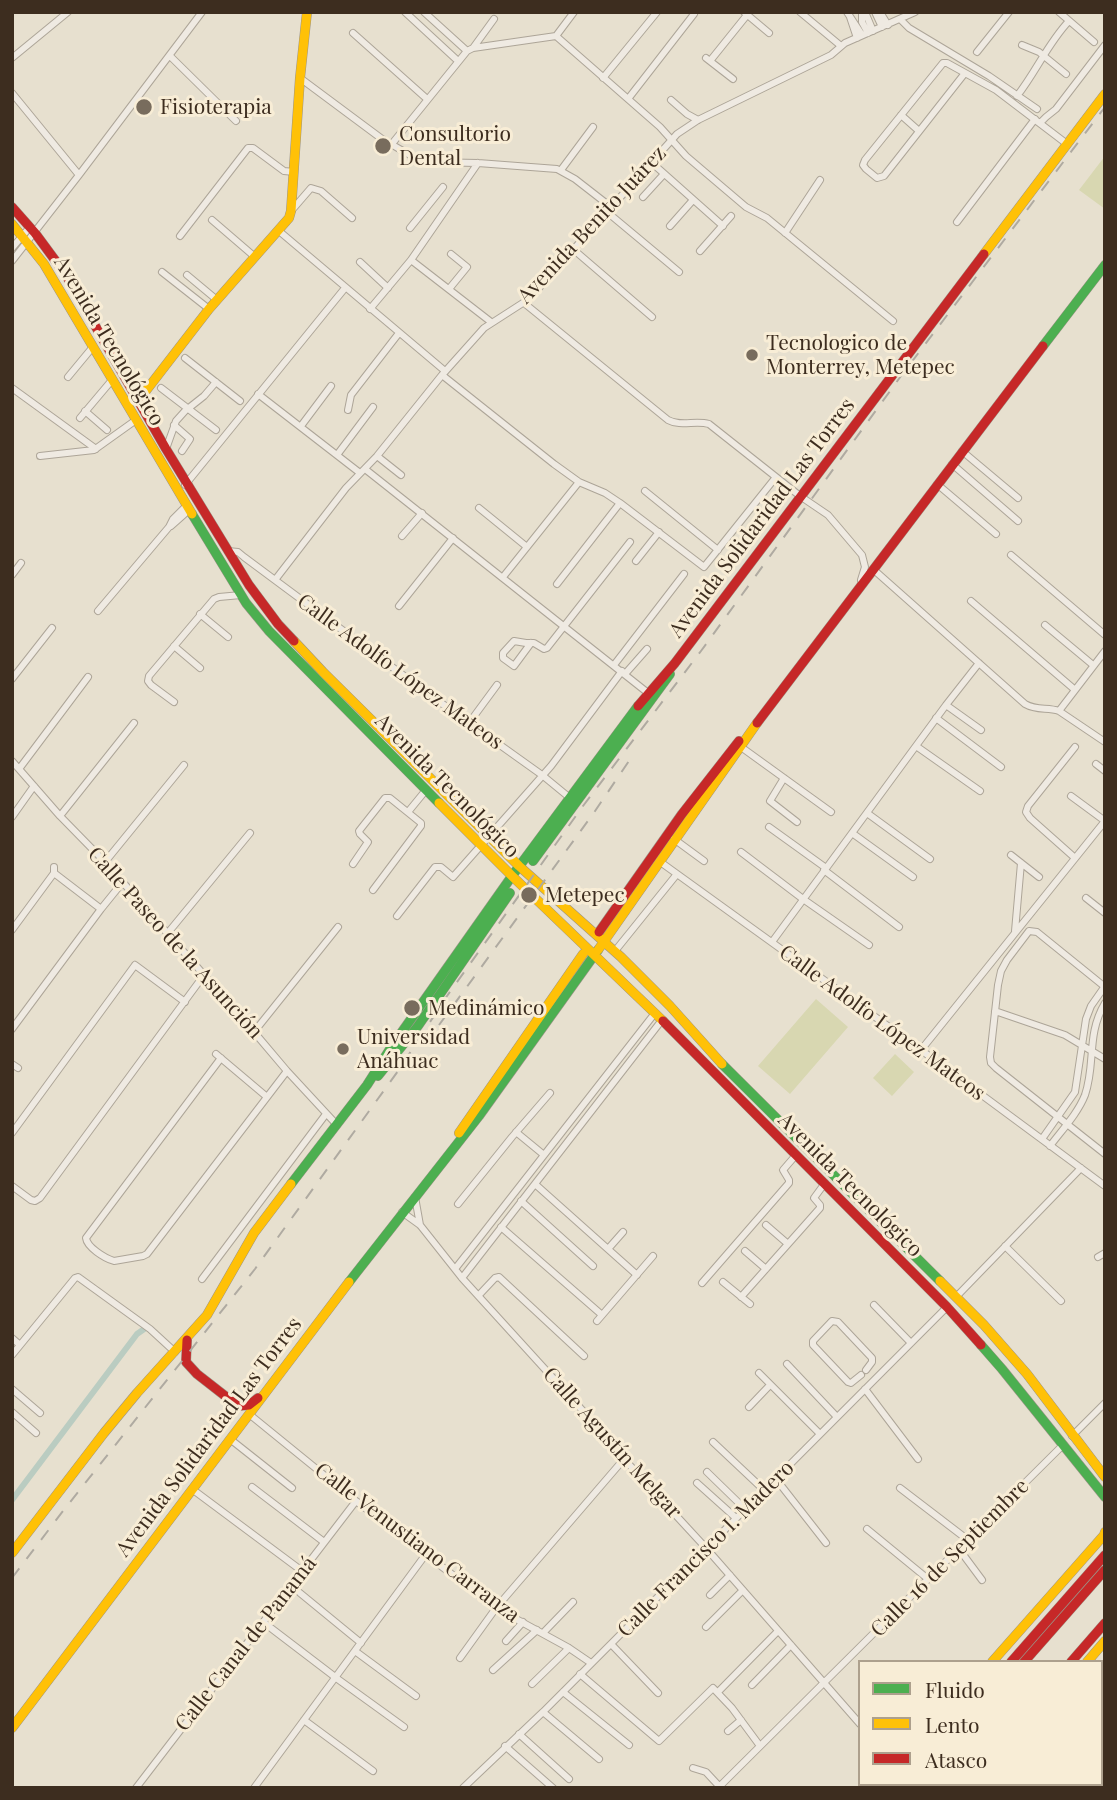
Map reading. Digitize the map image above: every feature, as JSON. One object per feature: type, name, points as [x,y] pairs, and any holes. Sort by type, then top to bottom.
[{"type":"main road","points":[[138,401],[209,309],[289,218],[307,12]]},
{"type":"main road","name":"Avenida Solidaridad Las Torres","points":[[367,1085],[519,866],[1105,94]]},
{"type":"main road","name":"Avenida Tecnológico","points":[[12,208],[66,275],[166,449],[262,605],[296,644],[519,866],[602,936],[779,1122],[984,1325],[1027,1374],[1103,1475]]},
{"type":"main road","name":"Avenida Tecnológico","points":[[12,224],[44,264],[179,494],[241,595],[269,631],[947,1307],[1002,1369],[1103,1497]]},
{"type":"main road","name":"Avenida Solidaridad Las Torres","points":[[602,936],[766,710],[1105,265]]},
{"type":"main road","name":"Avenida Solidaridad Las Torres","points":[[533,861],[666,682],[675,663]]},
{"type":"main road","name":"Avenida Solidaridad Las Torres","points":[[12,1728],[402,1212],[480,1116],[594,954],[602,936],[664,839],[727,754],[766,710]]},
{"type":"main road","name":"Avenida Solidaridad Las Torres","points":[[12,1553],[104,1433],[214,1304],[254,1233],[367,1085],[389,1063],[418,1026],[510,893]]},
{"type":"main road","name":"Avenida Solidaridad Las Torres","points":[[436,1170],[583,954]]},
{"type":"main road","points":[[608,968],[611,960],[618,954]]},
{"type":"main road","points":[[682,1042],[692,1032]]},
{"type":"main road","points":[[883,1242],[892,1233]]},
{"type":"main road","points":[[187,1338],[186,1362],[234,1404],[249,1405],[266,1391]]},
{"type":"main road","points":[[1047,1426],[1058,1417]]},
{"type":"main road","points":[[994,1660],[1104,1534]]},
{"type":"main road","points":[[1013,1660],[1105,1555]]},
{"type":"main road","points":[[1026,1660],[1105,1570]]},
{"type":"main road","points":[[1074,1660],[1105,1623]]},
{"type":"main road","points":[[1089,1660],[1105,1641]]},
{"type":"street","points":[[12,58],[68,12]]},
{"type":"street","points":[[12,261],[25,239],[79,175],[202,12]]},
{"type":"street","points":[[405,12],[458,61]]},
{"type":"street","points":[[424,12],[470,49],[556,36],[574,12]]},
{"type":"street","points":[[603,78],[657,12]]},
{"type":"street","points":[[800,12],[841,46]]},
{"type":"street","points":[[864,12],[862,22],[865,34]]},
{"type":"street","points":[[878,12],[885,26]]},
{"type":"street","name":"Avenida Benito Juárez","points":[[275,580],[333,504],[377,456],[444,373],[491,322],[524,303],[671,139],[698,120],[831,55],[841,46],[865,34],[915,12]]},
{"type":"street","points":[[977,52],[1009,12]]},
{"type":"street","points":[[1059,12],[1094,42]]},
{"type":"street","points":[[628,100],[694,14]]},
{"type":"street","points":[[733,79],[708,60],[745,14],[769,33]]},
{"type":"street","points":[[848,14],[851,26],[865,34]]},
{"type":"street","points":[[391,145],[494,19]]},
{"type":"street","points":[[900,19],[909,28],[989,76],[1037,109]]},
{"type":"street","points":[[1016,95],[1069,21]]},
{"type":"street","points":[[353,33],[427,99]]},
{"type":"street","points":[[556,36],[660,127],[686,156],[746,207],[761,214],[893,321]]},
{"type":"street","points":[[957,222],[1038,121],[1056,109],[1105,45]]},
{"type":"street","points":[[1022,46],[1034,49],[1066,74]]},
{"type":"street","points":[[170,56],[236,121]]},
{"type":"street","points":[[965,73],[882,177],[876,177],[866,169],[863,165],[865,160],[941,64],[947,63],[996,90],[1067,144]]},
{"type":"street","points":[[300,78],[391,145],[424,161],[561,170],[679,272]]},
{"type":"street","points":[[12,93],[79,175]]},
{"type":"street","points":[[671,100],[698,120]]},
{"type":"street","points":[[901,115],[919,131]]},
{"type":"street","points":[[561,170],[593,127]]},
{"type":"street","points":[[180,236],[248,148],[253,148],[284,171],[294,172]]},
{"type":"street","points":[[651,162],[723,226]]},
{"type":"street","points":[[370,309],[411,260],[478,163]]},
{"type":"street","points":[[643,197],[664,174]]},
{"type":"street","points":[[785,233],[820,180]]},
{"type":"street","points":[[410,228],[443,187]]},
{"type":"street","points":[[291,211],[311,188],[321,191],[352,218]]},
{"type":"street","points":[[670,226],[693,200]]},
{"type":"street","points":[[700,251],[732,216]]},
{"type":"street","points":[[418,218],[432,229]]},
{"type":"street","points":[[212,220],[256,257]]},
{"type":"street","points":[[279,231],[554,464],[620,503],[704,567],[776,477]]},
{"type":"street","points":[[12,248],[25,239]]},
{"type":"street","points":[[573,250],[652,317]]},
{"type":"street","points":[[449,289],[467,267],[451,254]]},
{"type":"street","points":[[411,260],[491,322]]},
{"type":"street","points":[[360,262],[388,288]]},
{"type":"street","points":[[162,272],[209,309]]},
{"type":"street","points":[[187,275],[217,300]]},
{"type":"street","points":[[179,494],[345,288]]},
{"type":"street","points":[[524,303],[668,420],[677,424],[709,424],[828,515],[862,555],[865,567],[855,595]]},
{"type":"street","points":[[348,410],[351,395],[399,333]]},
{"type":"street","points":[[68,377],[92,348]]},
{"type":"street","points":[[185,358],[240,401]]},
{"type":"street","points":[[80,418],[112,380]]},
{"type":"street","points":[[166,449],[174,425],[216,382]]},
{"type":"street","points":[[300,426],[331,386]]},
{"type":"street","points":[[12,388],[96,449]]},
{"type":"street","points":[[161,388],[216,430]]},
{"type":"street","points":[[258,394],[337,455],[422,513],[648,693]]},
{"type":"street","points":[[337,455],[373,407]]},
{"type":"street","points":[[85,411],[107,430]]},
{"type":"street","points":[[40,456],[96,449],[136,420]]},
{"type":"street","points":[[174,425],[190,439],[182,451]]},
{"type":"street","points":[[962,451],[1018,498]]},
{"type":"street","points":[[377,456],[401,475]]},
{"type":"street","points":[[952,464],[1018,521]]},
{"type":"street","points":[[503,577],[579,481]]},
{"type":"street","points":[[937,485],[996,534]]},
{"type":"street","points":[[645,491],[718,550]]},
{"type":"street","points":[[557,584],[620,503]]},
{"type":"street","points":[[97,611],[173,519],[188,508]]},
{"type":"street","points":[[479,508],[527,547]]},
{"type":"street","points":[[402,536],[422,513]]},
{"type":"street","points":[[636,561],[659,532]]},
{"type":"street","points":[[399,606],[453,538]]},
{"type":"street","points":[[531,643],[513,666],[503,658],[503,653],[514,641],[531,643],[538,644],[547,649],[630,542]]},
{"type":"street","name":"Calle Adolfo López Mateos","points":[[228,551],[241,554],[570,798]]},
{"type":"street","points":[[1012,555],[1105,635]]},
{"type":"street","points":[[12,575],[21,563]]},
{"type":"street","points":[[874,569],[1025,705],[1035,709],[1059,711],[1105,742]]},
{"type":"street","points":[[614,665],[684,574]]},
{"type":"street","points":[[174,702],[151,685],[148,678],[216,598],[241,595]]},
{"type":"street","points":[[971,601],[1074,690]]},
{"type":"street","points":[[200,614],[228,637]]},
{"type":"street","points":[[1045,625],[1093,666]]},
{"type":"street","points":[[12,679],[52,628]]},
{"type":"street","points":[[174,646],[200,668]]},
{"type":"street","points":[[397,916],[435,867],[441,867],[453,877],[647,649]]},
{"type":"street","points":[[1059,711],[1105,650]]},
{"type":"street","points":[[772,942],[979,663]]},
{"type":"street","points":[[19,769],[88,677]]},
{"type":"street","points":[[469,723],[497,685]]},
{"type":"street","points":[[946,705],[981,730]]},
{"type":"street","points":[[936,718],[1001,767]]},
{"type":"street","points":[[60,816],[134,723]]},
{"type":"street","points":[[916,746],[979,791]]},
{"type":"street","points":[[741,747],[831,811]]},
{"type":"street","points":[[1075,747],[1026,812],[1077,856]]},
{"type":"street","name":"Calle Paseo de la Asunción","points":[[12,761],[105,862],[337,1125]]},
{"type":"street","points":[[1096,764],[1105,771]]},
{"type":"street","points":[[105,862],[184,765]]},
{"type":"street","points":[[784,778],[769,801],[797,822]]},
{"type":"street","points":[[13,814],[34,786]]},
{"type":"street","points":[[408,813],[426,790]]},
{"type":"street","points":[[921,1050],[1105,821],[1071,796]]},
{"type":"street","points":[[353,864],[368,842],[359,832],[385,798],[390,798],[421,822],[422,825],[373,890]]},
{"type":"street","points":[[867,813],[930,859]]},
{"type":"street","points":[[769,827],[899,927]]},
{"type":"street","points":[[167,934],[250,833]]},
{"type":"street","points":[[852,833],[913,877]]},
{"type":"street","points":[[674,839],[704,861]]},
{"type":"street","points":[[741,852],[869,945]]},
{"type":"street","points":[[1011,855],[1039,877]]},
{"type":"street","name":"Calle Adolfo López Mateos","points":[[659,861],[1105,1186]]},
{"type":"street","points":[[1015,933],[1021,863]]},
{"type":"street","points":[[12,930],[54,870],[101,909]]},
{"type":"street","points":[[618,954],[677,874]]},
{"type":"street","points":[[12,1030],[122,883]]},
{"type":"street","points":[[1086,898],[1105,913]]},
{"type":"street","points":[[254,1032],[338,927]]},
{"type":"street","points":[[1041,1139],[1057,1118],[1075,1092],[1087,1013],[1105,986],[1031,930],[1002,966],[991,1063],[1057,1118],[1105,1154]]},
{"type":"street","points":[[12,1133],[134,961],[185,1002]]},
{"type":"street","points":[[12,1186],[33,1201],[40,1198],[204,975]]},
{"type":"street","points":[[1050,1146],[1085,1094],[1095,1021],[1105,1003]]},
{"type":"street","points":[[995,1011],[1065,1035],[1105,1059]]},
{"type":"street","points":[[455,1269],[631,1044],[659,1017]]},
{"type":"street","points":[[462,1278],[639,1050],[659,1017]]},
{"type":"street","points":[[631,1044],[639,1050]]},
{"type":"street","points":[[267,1097],[218,1056],[87,1235],[85,1240],[88,1244],[111,1261],[146,1255],[287,1071]]},
{"type":"street","points":[[458,1204],[550,1093]]},
{"type":"street","points":[[202,1279],[326,1114]]},
{"type":"street","points":[[516,1132],[544,1155]]},
{"type":"street","points":[[702,1283],[789,1183],[783,1170],[796,1155]]},
{"type":"street","points":[[956,1297],[1081,1168]]},
{"type":"street","points":[[535,1184],[637,1275]]},
{"type":"street","points":[[741,1297],[820,1208],[814,1197],[825,1184]]},
{"type":"street","name":"Calle Agustín Melgar","points":[[415,1197],[420,1226]]},
{"type":"street","points":[[522,1202],[593,1266]]},
{"type":"street","name":"Calle Agustín Melgar","points":[[402,1212],[420,1226],[462,1278],[583,1410],[858,1722]]},
{"type":"street","points":[[766,1225],[788,1244]]},
{"type":"street","points":[[501,1227],[600,1318],[653,1256]]},
{"type":"street","points":[[608,1249],[623,1232]]},
{"type":"street","points":[[1005,1246],[1061,1301]]},
{"type":"street","points":[[745,1251],[765,1269]]},
{"type":"street","points":[[1098,1258],[1105,1253]]},
{"type":"street","points":[[12,1355],[78,1277],[150,1329],[175,1352]]},
{"type":"street","points":[[479,1295],[498,1277],[584,1356]]},
{"type":"street","points":[[723,1282],[750,1304]]},
{"type":"street","points":[[874,1305],[911,1343]]},
{"type":"street","name":"Calle Francisco I. Madero","points":[[463,1788],[543,1712],[947,1307]]},
{"type":"street","points":[[832,1321],[836,1321],[872,1359],[864,1373],[849,1383],[813,1345],[812,1342],[832,1321]]},
{"type":"street","points":[[12,1338],[20,1345]]},
{"type":"street","points":[[787,1364],[837,1417]]},
{"type":"street","points":[[759,1373],[820,1434]]},
{"type":"street","points":[[864,1373],[872,1383]]},
{"type":"street","points":[[749,1407],[770,1385]]},
{"type":"street","points":[[12,1389],[40,1413]]},
{"type":"street","points":[[865,1389],[918,1459]]},
{"type":"street","points":[[1072,1436],[1105,1403]]},
{"type":"street","points":[[12,1412],[36,1433]]},
{"type":"street","name":"Calle Venustiano Carranza","points":[[248,1414],[496,1608],[540,1631],[591,1663]]},
{"type":"street","points":[[230,1439],[292,1488]]},
{"type":"street","points":[[713,1442],[764,1490]]},
{"type":"street","name":"Calle 16 de Septiembre","points":[[718,1787],[1063,1446]]},
{"type":"street","points":[[460,1658],[496,1608],[624,1459]]},
{"type":"street","points":[[707,1472],[745,1509]]},
{"type":"street","points":[[776,1479],[825,1543]]},
{"type":"street","points":[[697,1483],[736,1518]]},
{"type":"street","points":[[252,1487],[324,1542]]},
{"type":"street","points":[[900,1488],[968,1540]]},
{"type":"street","points":[[192,1489],[302,1572]]},
{"type":"street","name":"Calle Canal de Panamá","points":[[136,1788],[356,1501]]},
{"type":"street","points":[[867,1529],[928,1579]]},
{"type":"street","points":[[959,1549],[982,1580]]},
{"type":"street","points":[[254,1788],[426,1554]]},
{"type":"street","points":[[710,1595],[730,1575]]},
{"type":"street","points":[[706,1627],[743,1590]]},
{"type":"street","points":[[300,1593],[361,1643]]},
{"type":"street","points":[[493,1670],[573,1602]]},
{"type":"street","points":[[263,1622],[404,1727]]},
{"type":"street","points":[[506,1641],[523,1622]]},
{"type":"street","points":[[718,1692],[778,1631]]},
{"type":"street","points":[[611,1644],[658,1693]]},
{"type":"street","points":[[752,1685],[790,1645]]},
{"type":"street","points":[[532,1684],[569,1648]]},
{"type":"street","points":[[355,1651],[416,1696]]},
{"type":"street","points":[[580,1674],[659,1741],[712,1688],[760,1746]]},
{"type":"street","points":[[563,1692],[629,1745]]},
{"type":"street","points":[[543,1712],[599,1759]]},
{"type":"street","points":[[304,1720],[373,1770]]},
{"type":"street","points":[[728,1731],[741,1720]]},
{"type":"street","points":[[519,1734],[569,1779]]},
{"type":"street","points":[[505,1746],[553,1788]]},
{"type":"street","points":[[693,1768],[706,1772],[718,1787]]},
{"type":"green space","points":[[1105,156],[1105,209],[1079,190]]},
{"type":"green space","points":[[816,999],[848,1027],[790,1094],[758,1066]]},
{"type":"green space","points":[[895,1054],[914,1072],[892,1096],[873,1078]]},
{"type":"waterway","points":[[12,1500],[137,1334],[147,1327]]},
{"type":"railway","points":[[12,1578],[255,1269],[398,1071],[447,996],[583,806],[701,651],[901,376],[1105,107]]},
{"type":"railway","points":[[439,1025],[631,758]]},
{"type":"traffic: fast","points":[[1043,346],[1105,265]]},
{"type":"traffic: fast","points":[[192,514],[246,603],[269,631],[439,803]]},
{"type":"traffic: fast","points":[[533,861],[670,674]]},
{"type":"traffic: fast","points":[[291,1184],[367,1085],[512,876],[638,706]]},
{"type":"traffic: fast","points":[[378,1076],[418,1026],[510,893]]},
{"type":"traffic: fast","points":[[349,1282],[479,1116],[598,950]]},
{"type":"traffic: fast","points":[[722,1064],[940,1281]]},
{"type":"traffic: fast","points":[[981,1345],[1105,1497]]},
{"type":"traffic: slow","points":[[138,401],[209,309],[289,218],[307,12]]},
{"type":"traffic: slow","points":[[984,254],[1105,94]]},
{"type":"traffic: slow","points":[[12,224],[44,264],[192,514]]},
{"type":"traffic: slow","points":[[294,641],[519,866],[621,957],[722,1064]]},
{"type":"traffic: slow","points":[[598,950],[757,723]]},
{"type":"traffic: slow","points":[[439,803],[663,1021]]},
{"type":"traffic: slow","points":[[459,1133],[583,954]]},
{"type":"traffic: slow","points":[[12,1553],[104,1433],[207,1315],[254,1233],[291,1184]]},
{"type":"traffic: slow","points":[[940,1281],[1027,1374],[1105,1477]]},
{"type":"traffic: slow","points":[[12,1728],[349,1282]]},
{"type":"traffic: slow","points":[[994,1660],[1105,1534]]},
{"type":"traffic: slow","points":[[1089,1660],[1105,1641]]},
{"type":"traffic: jam","points":[[12,207],[66,275],[166,449],[249,585],[294,641]]},
{"type":"traffic: jam","points":[[638,706],[675,663],[984,254]]},
{"type":"traffic: jam","points":[[757,723],[1043,346]]},
{"type":"traffic: jam","points":[[599,932],[682,814],[739,741]]},
{"type":"traffic: jam","points":[[663,1021],[947,1307],[981,1345]]},
{"type":"traffic: jam","points":[[187,1340],[186,1362],[197,1374],[238,1406],[249,1405],[258,1398]]},
{"type":"traffic: jam","points":[[1013,1660],[1105,1555]]},
{"type":"traffic: jam","points":[[1026,1660],[1105,1570]]},
{"type":"traffic: jam","points":[[1073,1660],[1105,1623]]},
{"type":"place","name":"Fisioterapia","points":[[144,107]]},
{"type":"place","name":"Consultorio Dental","points":[[383,146]]},
{"type":"place","name":"Tecnologico de Monterrey, Metepec","points":[[752,355]]},
{"type":"place","name":"Metepec","points":[[529,895]]},
{"type":"place","name":"Medinámico","points":[[412,1008]]},
{"type":"place","name":"Universidad Anáhuac","points":[[343,1049]]}]
